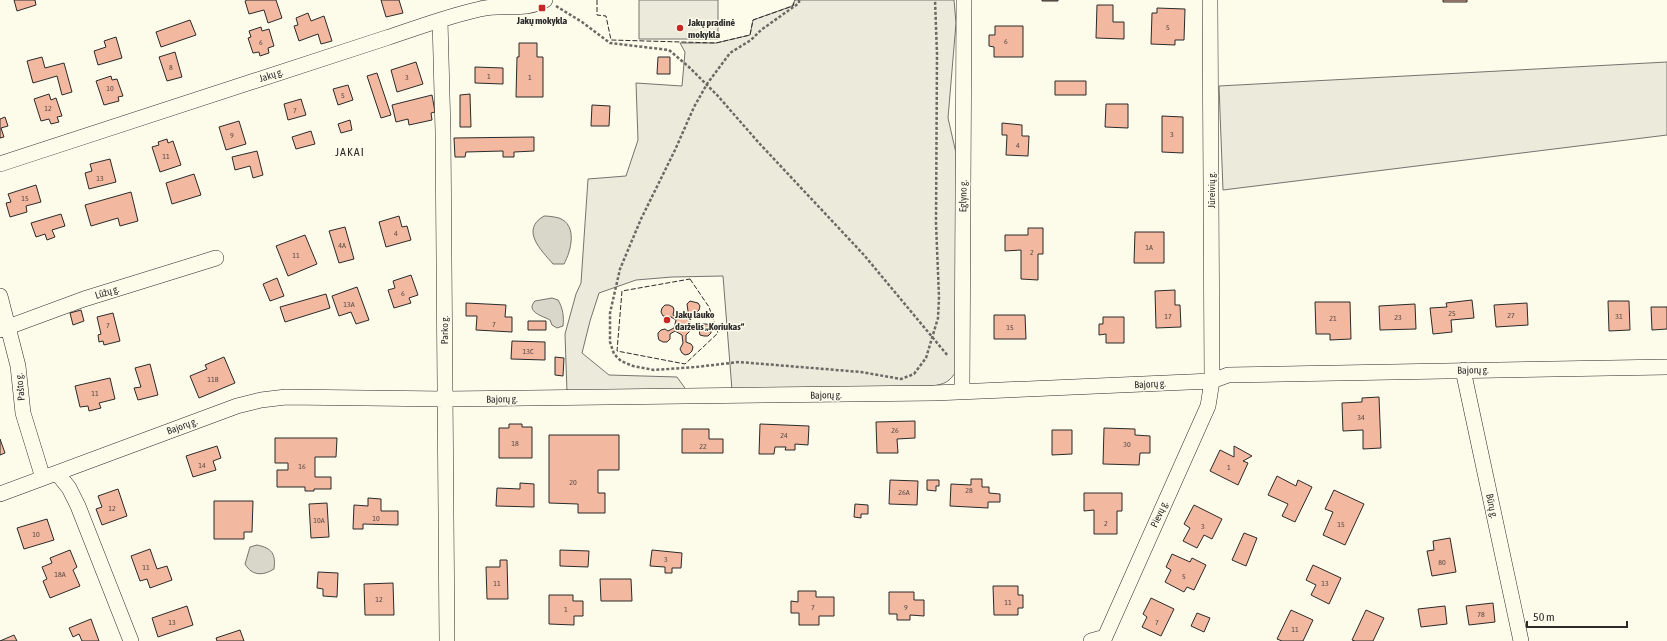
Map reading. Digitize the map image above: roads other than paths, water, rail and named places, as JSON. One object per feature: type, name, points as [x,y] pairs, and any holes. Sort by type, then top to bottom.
[{"type":"street","name":"Jakų g.","points":[[0,164],[386,38],[484,4],[527,7],[545,0]]},
{"type":"street","name":"Eglyno g.","points":[[962,392],[964,0]]},
{"type":"street","name":"Jūreivių g.","points":[[1210,0],[1212,381]]},
{"type":"street","name":"Parko g.","points":[[440,20],[443,132],[447,641]]},
{"type":"street","name":"Lūžų g.","points":[[4,329],[84,299],[216,258]]},
{"type":"street","name":"Pašto g.","points":[[0,296],[4,329],[18,366],[23,412],[50,476],[69,488],[78,506],[131,641]]},
{"type":"street","name":"Bajorų g.","points":[[0,494],[237,406],[261,400],[286,397],[445,399],[962,392],[1212,381],[1228,375],[1667,367]]},
{"type":"street","name":"Būrų g.","points":[[1462,370],[1521,641]]},
{"type":"street","name":"Pievų g.","points":[[1103,640],[1208,406],[1212,381]]},
{"type":"place","name":"Jakų mokykla","points":[[542,8]]},
{"type":"place","name":"Jakų pradinė mokykla","points":[[680,28]]},
{"type":"place","name":"Jakų lauko darželis „Koriukas“","points":[[667,320]]},
{"type":"district","name":"JAKAI","points":[[350,152]]}]
